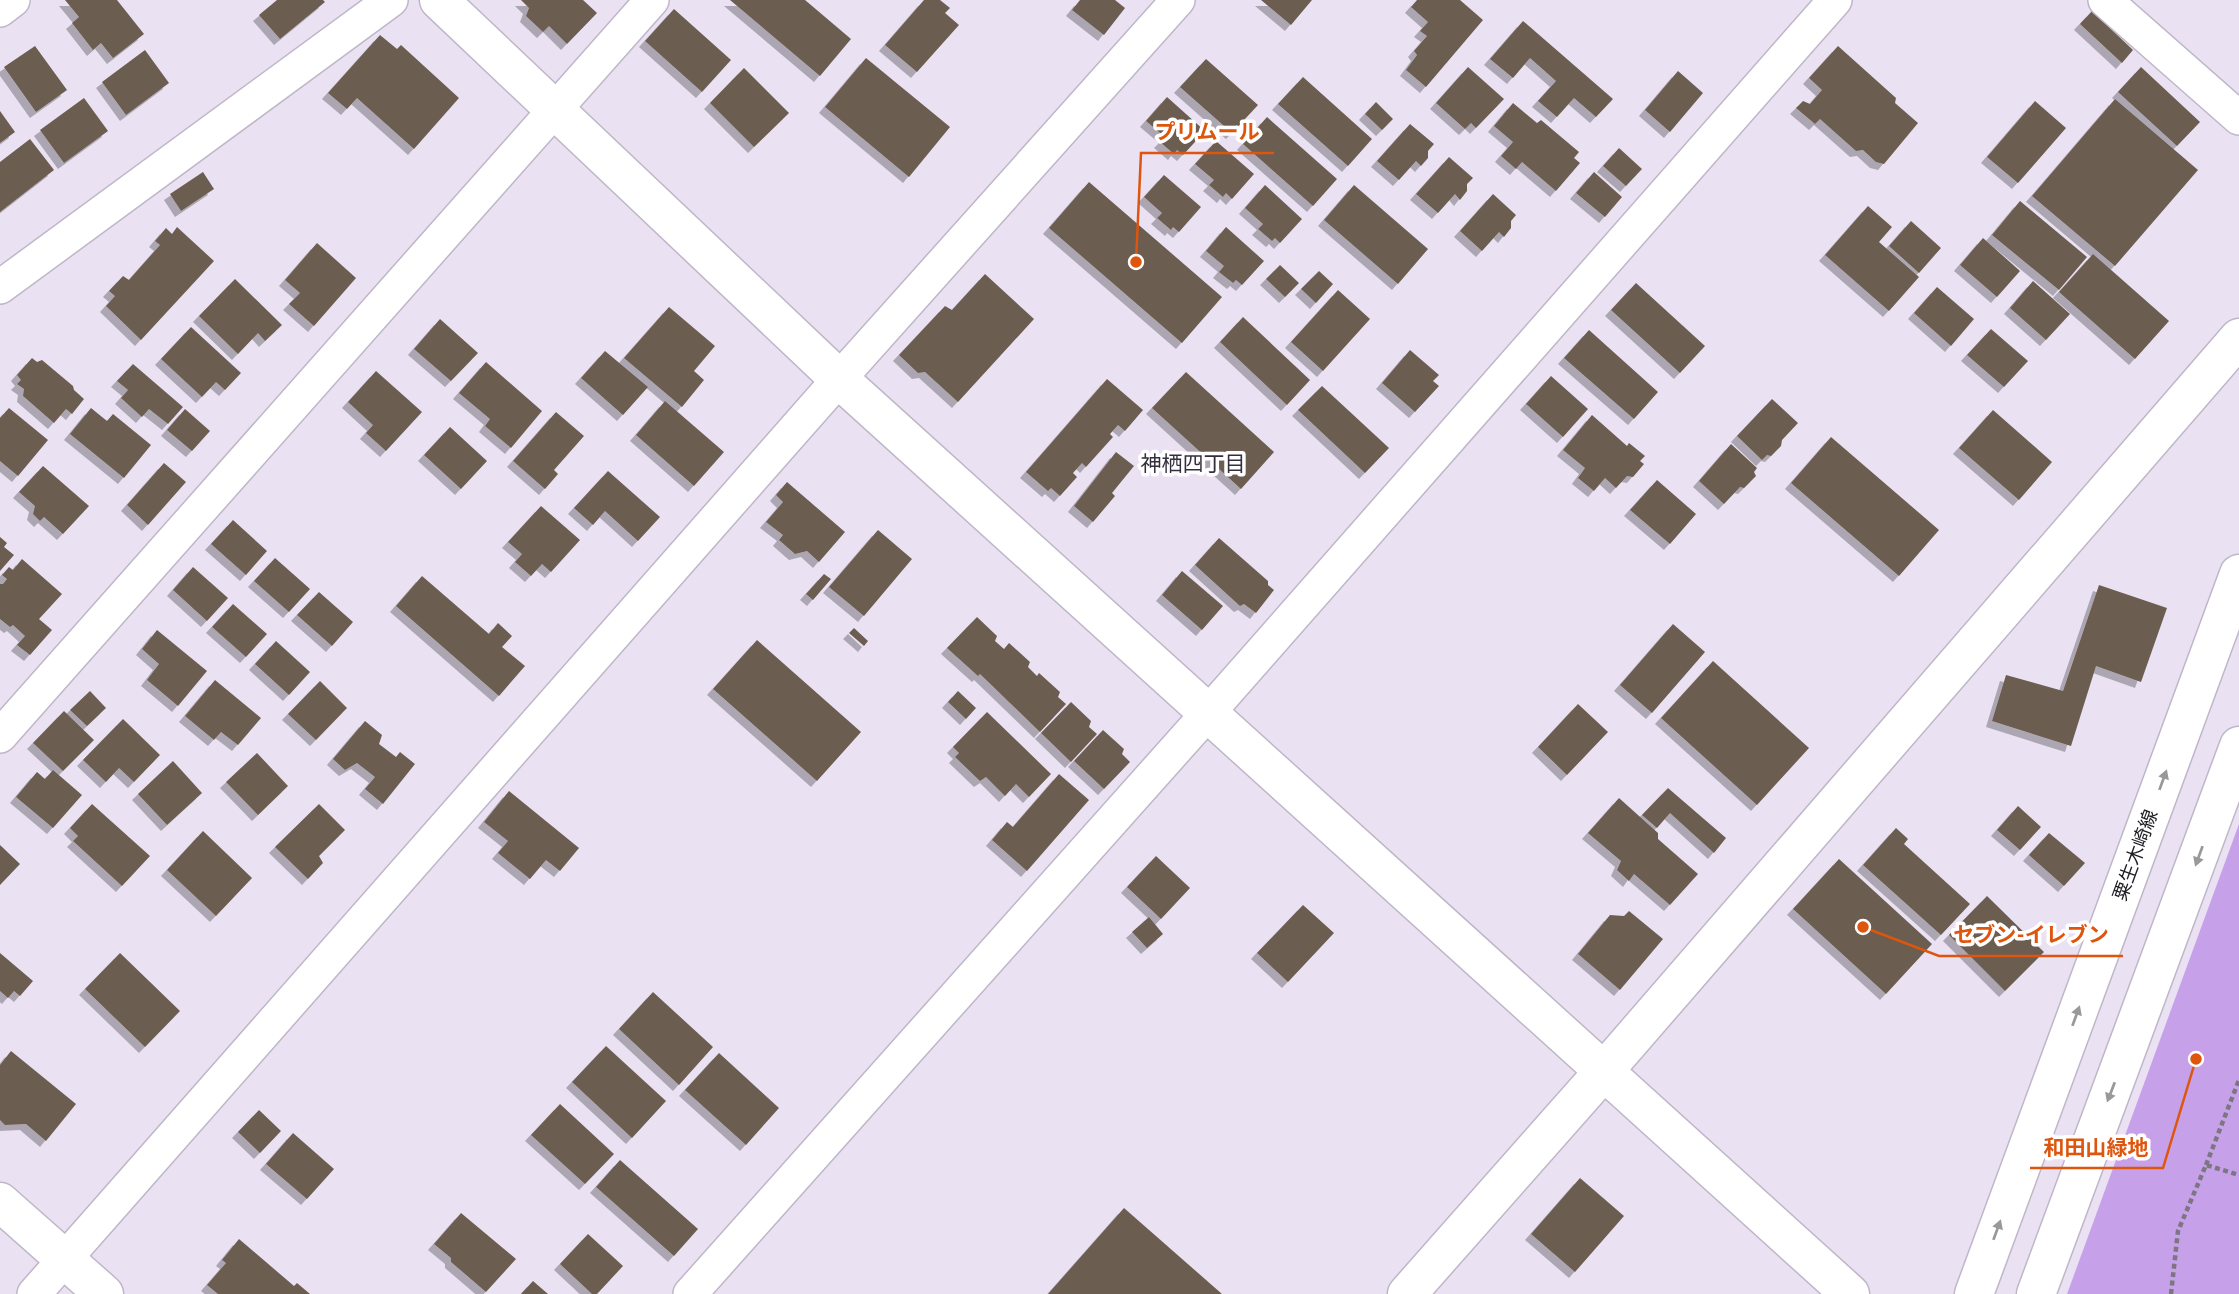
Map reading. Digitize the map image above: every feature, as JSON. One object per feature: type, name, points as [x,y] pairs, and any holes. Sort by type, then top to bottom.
[{"type":"street","points":[[0,10],[13,0]]},
{"type":"street","points":[[4,277],[391,0]]},
{"type":"street","points":[[439,0],[839,379],[1850,1294]]},
{"type":"street","points":[[0,736],[652,0]]},
{"type":"street","points":[[34,1294],[839,379],[1178,0]]},
{"type":"street","points":[[690,1294],[1208,713],[1835,0]]},
{"type":"street","points":[[2105,0],[2239,118]]},
{"type":"street","points":[[1407,1294],[1604,1071],[2239,338]]},
{"type":"street","name":"粟生木崎線","points":[[1974,1294],[2239,574]]},
{"type":"street","points":[[2036,1294],[2239,746]]},
{"type":"street","points":[[0,1202],[104,1294]]},
{"type":"path","points":[[2171,1294],[2178,1231],[2239,1080]]},
{"type":"path","points":[[2206,1165],[2239,1175]]},
{"type":"shaded area","points":[[2239,824],[2239,1294],[2067,1294]]},
{"type":"building","points":[[65,0],[117,0],[144,34],[113,58],[101,43],[93,50],[72,23],[79,17]]},
{"type":"building","points":[[277,0],[325,2],[280,39],[259,15]]},
{"type":"building","points":[[521,0],[583,0],[597,13],[567,44],[549,26],[543,32],[526,16],[529,8]]},
{"type":"building","points":[[730,0],[805,0],[851,39],[820,76]]},
{"type":"building","points":[[924,0],[940,0],[950,8],[945,13],[959,25],[917,72],[885,45]]},
{"type":"building","points":[[1080,0],[1115,0],[1125,8],[1104,35],[1072,10]]},
{"type":"building","points":[[1261,0],[1312,0],[1291,25]]},
{"type":"building","points":[[1417,0],[1460,0],[1483,20],[1426,87],[1406,70],[1417,55],[1414,51],[1427,36],[1420,31],[1428,22],[1411,7]]},
{"type":"building","points":[[674,9],[731,60],[702,92],[645,41]]},
{"type":"building","points":[[2092,11],[2133,50],[2122,63],[2080,24]]},
{"type":"building","points":[[1523,21],[1613,99],[1596,117],[1574,98],[1557,117],[1538,101],[1556,81],[1530,58],[1513,78],[1490,59]]},
{"type":"building","points":[[380,35],[397,49],[401,45],[459,98],[414,149],[357,98],[347,109],[328,93]]},
{"type":"building","points":[[35,46],[67,90],[36,112],[4,67]]},
{"type":"building","points":[[1838,46],[1896,98],[1895,103],[1918,123],[1884,164],[1876,162],[1863,150],[1856,151],[1820,119],[1815,124],[1796,108],[1803,101],[1810,104],[1822,90],[1809,78]]},
{"type":"building","points":[[145,50],[169,83],[126,115],[102,82]]},
{"type":"building","points":[[866,58],[950,127],[909,177],[825,107]]},
{"type":"building","points":[[1206,59],[1258,105],[1232,133],[1180,87]]},
{"type":"building","points":[[1468,67],[1504,99],[1476,128],[1471,123],[1465,129],[1436,103]]},
{"type":"building","points":[[2141,67],[2200,122],[2177,146],[2118,92]]},
{"type":"building","points":[[744,68],[789,113],[754,147],[710,103]]},
{"type":"building","points":[[1678,71],[1703,93],[1670,132],[1645,110]]},
{"type":"building","points":[[1303,77],[1372,139],[1348,166],[1278,104]]},
{"type":"building","points":[[1167,97],[1205,131],[1183,155],[1177,150],[1174,154],[1160,142],[1165,137],[1146,121]]},
{"type":"building","points":[[84,98],[108,131],[64,163],[40,130]]},
{"type":"building","points":[[2115,99],[2198,170],[2115,266],[2032,196]]},
{"type":"building","points":[[2035,101],[2066,128],[2018,183],[1987,157]]},
{"type":"building","points":[[1376,102],[1393,119],[1382,130],[1365,114]]},
{"type":"building","points":[[1513,103],[1537,123],[1541,120],[1579,152],[1574,158],[1580,163],[1556,191],[1522,162],[1516,169],[1501,156],[1513,142],[1494,126]]},
{"type":"building","points":[[0,111],[15,132],[0,143]]},
{"type":"building","points":[[1267,117],[1337,179],[1313,206],[1243,144]]},
{"type":"building","points":[[1410,124],[1434,144],[1421,166],[1416,161],[1399,180],[1377,161]]},
{"type":"building","points":[[30,139],[54,170],[0,212],[0,162]]},
{"type":"building","points":[[1216,141],[1254,174],[1232,199],[1226,193],[1223,197],[1209,185],[1214,180],[1195,164]]},
{"type":"building","points":[[1619,148],[1642,169],[1626,186],[1603,166]]},
{"type":"building","points":[[1449,157],[1473,178],[1467,184],[1467,191],[1460,200],[1455,194],[1438,213],[1416,194]]},
{"type":"building","points":[[203,172],[214,189],[181,211],[170,194]]},
{"type":"building","points":[[1594,172],[1622,197],[1605,217],[1576,193]]},
{"type":"building","points":[[1164,175],[1201,207],[1179,232],[1173,227],[1171,230],[1157,218],[1162,213],[1144,197]]},
{"type":"building","points":[[1089,182],[1222,297],[1182,343],[1049,228]]},
{"type":"building","points":[[1265,185],[1302,219],[1280,243],[1275,238],[1272,241],[1258,229],[1263,224],[1245,208]]},
{"type":"building","points":[[1354,185],[1428,249],[1398,284],[1324,220]]},
{"type":"building","points":[[1493,194],[1516,215],[1504,237],[1499,232],[1482,251],[1460,231]]},
{"type":"building","points":[[2020,201],[2087,257],[2059,290],[1992,235]]},
{"type":"building","points":[[1868,206],[1892,227],[1879,242],[1919,277],[1889,311],[1825,255]]},
{"type":"building","points":[[1911,221],[1941,248],[1919,273],[1889,246]]},
{"type":"building","points":[[177,227],[214,261],[141,340],[106,306],[115,296],[109,291],[123,276],[129,280],[160,245],[155,241],[166,228],[172,234]]},
{"type":"building","points":[[1226,227],[1264,261],[1242,285],[1236,280],[1233,283],[1219,272],[1224,266],[1206,251]]},
{"type":"building","points":[[1983,238],[2020,271],[1997,297],[1960,265]]},
{"type":"building","points":[[317,243],[356,278],[314,326],[289,304],[300,293],[285,280]]},
{"type":"building","points":[[2093,254],[2169,321],[2135,359],[2059,292]]},
{"type":"building","points":[[1280,265],[1299,283],[1285,297],[1266,279]]},
{"type":"building","points":[[1319,271],[1333,284],[1316,303],[1301,289]]},
{"type":"building","points":[[985,274],[1034,319],[958,402],[925,372],[918,373],[899,355],[945,306],[952,310]]},
{"type":"building","points":[[235,279],[282,325],[265,341],[258,333],[238,354],[199,316]]},
{"type":"building","points":[[2033,281],[2070,314],[2046,340],[2010,308]]},
{"type":"building","points":[[1636,283],[1705,346],[1680,373],[1611,310]]},
{"type":"building","points":[[1937,287],[1974,319],[1951,346],[1914,313]]},
{"type":"building","points":[[1338,290],[1370,319],[1323,371],[1291,342]]},
{"type":"building","points":[[669,307],[715,346],[694,371],[704,380],[682,407],[624,358]]},
{"type":"building","points":[[1243,317],[1310,380],[1287,405],[1220,342]]},
{"type":"building","points":[[440,319],[478,353],[451,381],[414,349]]},
{"type":"building","points":[[191,327],[241,373],[225,390],[216,382],[202,397],[161,359]]},
{"type":"building","points":[[1991,329],[2028,361],[2004,387],[1967,355]]},
{"type":"building","points":[[1589,330],[1658,392],[1634,419],[1564,358]]},
{"type":"building","points":[[1410,350],[1439,375],[1433,381],[1439,386],[1415,412],[1382,383]]},
{"type":"building","points":[[605,351],[648,387],[623,415],[581,378]]},
{"type":"building","points":[[32,358],[37,362],[42,360],[84,399],[72,414],[66,409],[54,423],[23,396],[24,389],[17,384],[21,380],[17,375]]},
{"type":"building","points":[[486,362],[542,411],[511,448],[485,426],[490,419],[459,393]]},
{"type":"building","points":[[133,364],[183,407],[168,424],[149,409],[142,417],[121,398],[128,390],[117,381]]},
{"type":"building","points":[[376,371],[422,412],[386,451],[366,433],[373,425],[348,402]]},
{"type":"building","points":[[1186,372],[1274,452],[1241,489],[1152,408]]},
{"type":"building","points":[[1551,376],[1588,409],[1563,437],[1526,404]]},
{"type":"building","points":[[1107,379],[1143,410],[1125,431],[1118,425],[1110,434],[1113,437],[1086,467],[1082,463],[1073,473],[1077,477],[1060,496],[1051,488],[1048,491],[1026,472]]},
{"type":"building","points":[[1322,386],[1389,448],[1365,473],[1298,410]]},
{"type":"building","points":[[1772,399],[1798,423],[1782,440],[1781,446],[1771,456],[1767,455],[1762,460],[1737,436]]},
{"type":"building","points":[[665,401],[724,452],[694,486],[636,435]]},
{"type":"building","points":[[9,408],[48,440],[18,476],[0,461],[0,418]]},
{"type":"building","points":[[91,408],[107,421],[113,414],[151,445],[124,478],[70,434]]},
{"type":"building","points":[[185,409],[210,431],[192,451],[167,430]]},
{"type":"building","points":[[1993,410],[2052,462],[2019,500],[1959,448]]},
{"type":"building","points":[[556,412],[584,436],[554,470],[558,474],[545,489],[513,461]]},
{"type":"building","points":[[1592,415],[1627,446],[1629,443],[1645,456],[1640,461],[1644,464],[1633,477],[1627,476],[1616,488],[1605,478],[1594,491],[1578,478],[1585,468],[1563,450]]},
{"type":"building","points":[[450,427],[487,461],[461,489],[424,455]]},
{"type":"building","points":[[1831,437],[1939,530],[1899,576],[1791,483]]},
{"type":"building","points":[[1731,444],[1757,468],[1754,472],[1756,476],[1744,488],[1740,487],[1724,504],[1699,481]]},
{"type":"building","points":[[1116,452],[1134,466],[1112,493],[1115,496],[1093,522],[1074,506]]},
{"type":"building","points":[[164,463],[186,482],[148,525],[127,505]]},
{"type":"building","points":[[43,466],[89,506],[63,534],[44,517],[40,521],[33,514],[35,506],[19,492]]},
{"type":"building","points":[[608,471],[660,517],[638,541],[605,511],[593,525],[574,508]]},
{"type":"building","points":[[1657,480],[1696,514],[1670,544],[1630,510]]},
{"type":"building","points":[[787,482],[845,532],[819,562],[807,551],[795,554],[779,540],[783,535],[766,522],[783,502],[776,495]]},
{"type":"building","points":[[541,506],[580,540],[551,572],[542,564],[531,576],[515,562],[522,554],[508,542]]},
{"type":"building","points":[[233,520],[267,551],[246,575],[211,544]]},
{"type":"building","points":[[878,530],[912,559],[864,616],[829,587]]},
{"type":"building","points":[[0,537],[7,543],[4,547],[14,555],[0,571]]},
{"type":"building","points":[[1219,538],[1268,581],[1268,585],[1274,590],[1256,613],[1244,604],[1240,606],[1195,565]]},
{"type":"building","points":[[275,558],[310,589],[289,612],[254,581]]},
{"type":"building","points":[[22,559],[62,594],[39,619],[52,630],[30,655],[17,645],[25,636],[13,625],[10,627],[0,619],[0,584],[7,579],[2,575],[9,567],[13,570]]},
{"type":"building","points":[[193,567],[228,598],[207,621],[173,590]]},
{"type":"building","points":[[1182,571],[1223,606],[1202,630],[1162,595]]},
{"type":"building","points":[[824,574],[831,579],[813,600],[806,594]]},
{"type":"building","points":[[422,576],[489,634],[498,623],[512,636],[502,647],[525,666],[499,696],[396,606]]},
{"type":"building","points":[[2099,585],[2167,608],[2141,682],[2096,666],[2071,746],[1992,721],[2006,675],[2063,691]]},
{"type":"building","points":[[319,592],[353,622],[332,646],[297,615]]},
{"type":"building","points":[[233,604],[267,634],[246,657],[212,627]]},
{"type":"building","points":[[977,617],[997,636],[995,641],[1004,649],[1009,643],[1030,662],[1028,667],[1037,676],[1039,673],[1060,692],[1058,697],[1066,704],[1040,732],[980,674],[978,676],[947,648]]},
{"type":"building","points":[[1673,624],[1705,652],[1652,713],[1620,685]]},
{"type":"building","points":[[854,628],[868,641],[864,646],[849,633]]},
{"type":"building","points":[[157,630],[207,671],[178,706],[147,680],[159,664],[142,649]]},
{"type":"building","points":[[757,640],[861,732],[817,781],[713,689]]},
{"type":"building","points":[[276,641],[310,672],[289,695],[255,664]]},
{"type":"building","points":[[1713,661],[1809,748],[1757,805],[1661,718]]},
{"type":"building","points":[[215,680],[261,718],[238,745],[221,732],[214,740],[185,716]]},
{"type":"building","points":[[320,681],[347,708],[316,740],[288,714]]},
{"type":"building","points":[[90,691],[106,708],[87,726],[70,710]]},
{"type":"building","points":[[958,691],[976,708],[966,719],[948,702]]},
{"type":"building","points":[[1071,702],[1091,721],[1089,727],[1097,734],[1071,762],[1041,733]]},
{"type":"building","points":[[1578,704],[1608,732],[1567,775],[1538,747]]},
{"type":"building","points":[[64,711],[94,740],[63,771],[33,743]]},
{"type":"building","points":[[987,712],[1051,774],[1029,797],[1016,784],[1005,796],[986,777],[980,781],[955,757],[959,753],[953,747]]},
{"type":"building","points":[[123,719],[160,755],[134,782],[119,768],[106,782],[83,760]]},
{"type":"building","points":[[365,721],[382,735],[379,744],[396,757],[400,752],[415,764],[383,804],[365,789],[375,777],[357,763],[345,770],[333,759]]},
{"type":"building","points":[[1103,730],[1124,749],[1122,754],[1130,762],[1104,789],[1074,761]]},
{"type":"building","points":[[257,753],[288,786],[258,815],[226,782]]},
{"type":"building","points":[[173,761],[202,793],[167,825],[138,794]]},
{"type":"building","points":[[53,770],[82,795],[53,828],[16,797],[37,772],[45,779]]},
{"type":"building","points":[[1059,774],[1089,800],[1027,871],[992,840],[1007,822],[1013,827]]},
{"type":"building","points":[[1668,788],[1726,838],[1714,853],[1670,813],[1657,828],[1642,815]]},
{"type":"building","points":[[509,791],[579,848],[560,871],[546,860],[530,879],[498,853],[508,841],[484,822]]},
{"type":"building","points":[[1619,798],[1658,833],[1658,839],[1698,874],[1670,905],[1634,874],[1629,881],[1617,870],[1621,861],[1588,833]]},
{"type":"building","points":[[92,804],[150,856],[122,886],[73,841],[78,836],[70,828]]},
{"type":"building","points":[[319,804],[345,830],[319,856],[323,863],[308,879],[275,847]]},
{"type":"building","points":[[2018,806],[2041,827],[2020,850],[1997,830]]},
{"type":"building","points":[[1896,828],[1908,839],[1904,844],[1970,904],[1941,935],[1863,865]]},
{"type":"building","points":[[203,831],[252,878],[216,916],[167,870]]},
{"type":"building","points":[[2049,833],[2085,863],[2064,886],[2029,855]]},
{"type":"building","points":[[0,845],[20,864],[0,885]]},
{"type":"building","points":[[1156,856],[1190,888],[1161,919],[1127,887]]},
{"type":"building","points":[[1839,859],[1932,944],[1886,994],[1793,909]]},
{"type":"building","points":[[1987,896],[2044,952],[2005,991],[1949,935]]},
{"type":"building","points":[[1303,905],[1334,933],[1288,982],[1257,953]]},
{"type":"building","points":[[1629,911],[1663,939],[1620,990],[1578,954],[1610,915],[1624,916]]},
{"type":"building","points":[[1149,917],[1163,934],[1147,948],[1132,932]]},
{"type":"building","points":[[0,953],[33,981],[20,996],[14,991],[8,998],[0,991]]},
{"type":"building","points":[[120,953],[180,1011],[145,1047],[85,989]]},
{"type":"building","points":[[653,992],[713,1047],[679,1085],[619,1029]]},
{"type":"building","points":[[606,1046],[666,1101],[632,1138],[572,1082]]},
{"type":"building","points":[[11,1051],[76,1104],[46,1141],[26,1124],[5,1125],[0,1120],[0,1065]]},
{"type":"building","points":[[719,1053],[779,1108],[746,1145],[685,1090]]},
{"type":"building","points":[[560,1104],[614,1154],[585,1184],[531,1135]]},
{"type":"building","points":[[259,1110],[281,1131],[260,1153],[238,1132]]},
{"type":"building","points":[[293,1133],[334,1169],[307,1199],[266,1164]]},
{"type":"building","points":[[620,1160],[698,1229],[674,1256],[596,1187]]},
{"type":"building","points":[[1580,1178],[1624,1216],[1575,1272],[1531,1234]]},
{"type":"building","points":[[1124,1208],[1222,1294],[1048,1294]]},
{"type":"building","points":[[461,1213],[516,1259],[486,1292],[434,1244]]},
{"type":"building","points":[[588,1234],[623,1266],[597,1294],[592,1294],[560,1264]]},
{"type":"building","points":[[239,1239],[294,1286],[297,1283],[310,1294],[218,1294],[207,1285],[226,1263],[222,1260]]},
{"type":"building","points":[[533,1281],[548,1294],[521,1294]]},
{"type":"place","name":"プリムール","points":[[1136,262]]},
{"type":"place","name":"セブン-イレブン","points":[[1863,927]]},
{"type":"place","name":"和田山緑地","points":[[2196,1059]]},
{"type":"district","name":"神栖四丁目","points":[[1193,464]]}]
